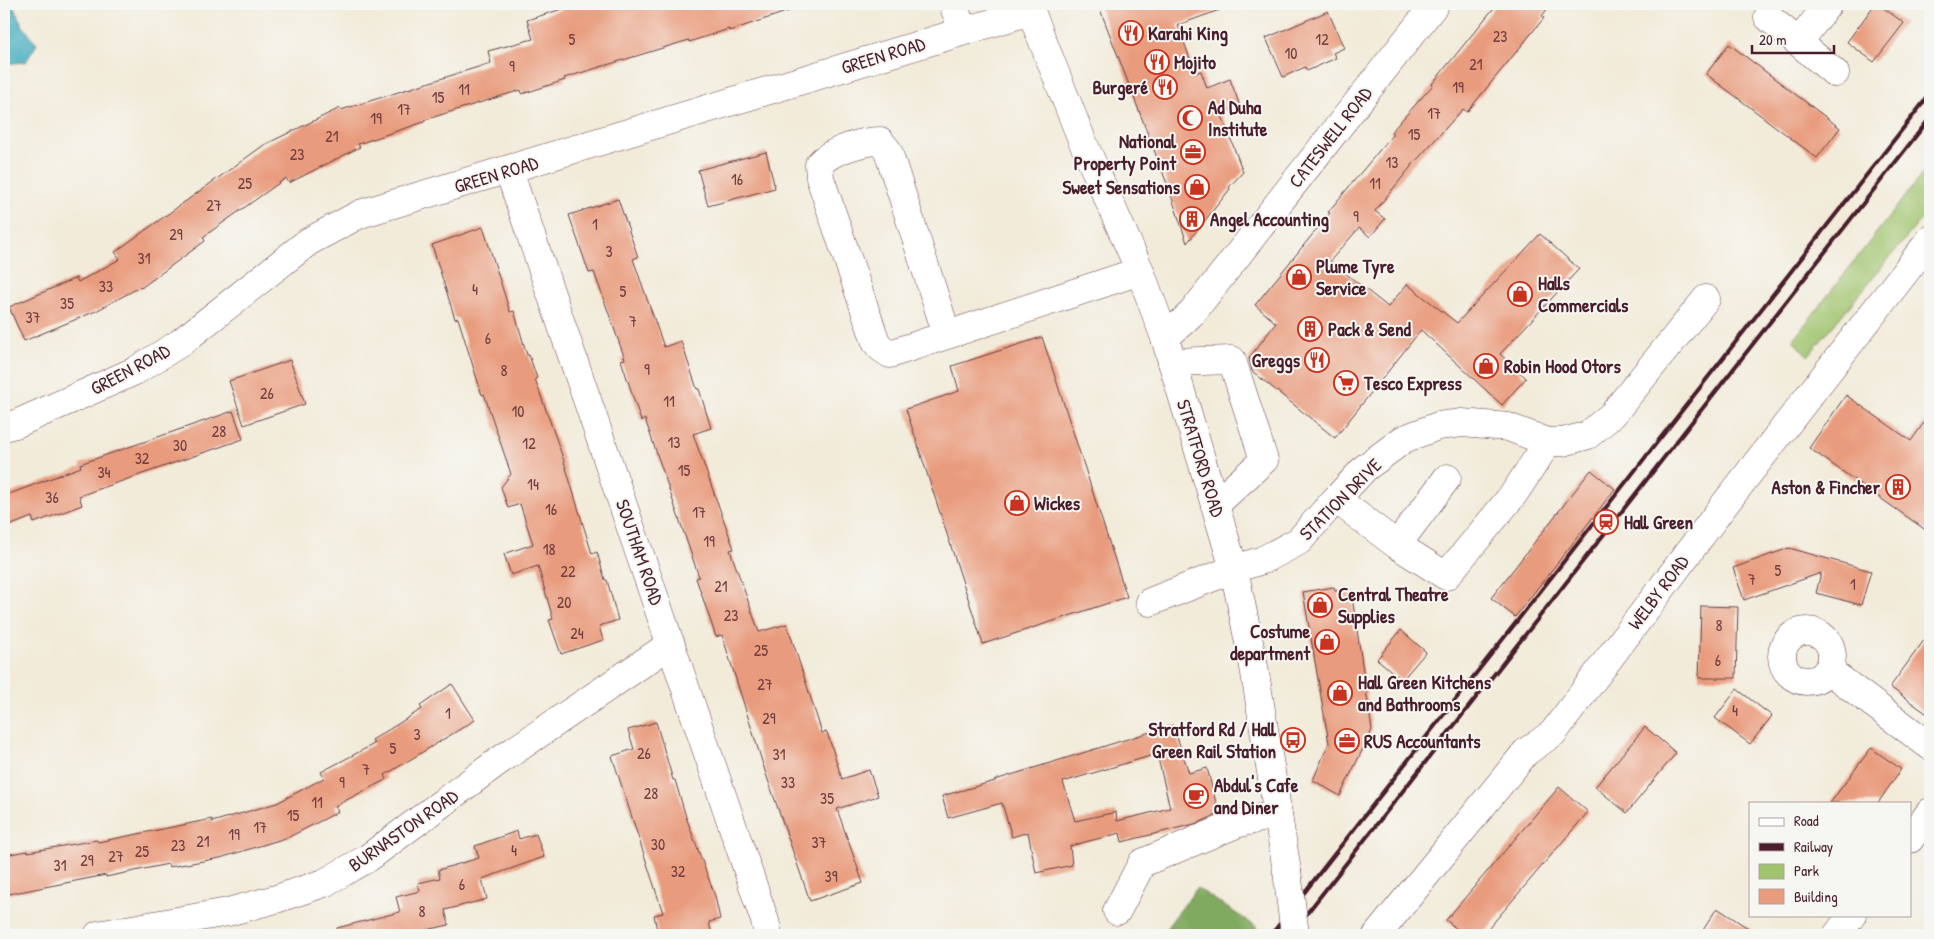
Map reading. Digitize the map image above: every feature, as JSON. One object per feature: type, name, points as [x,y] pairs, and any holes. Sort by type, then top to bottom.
[{"type":"main road","points":[[953,4],[962,31]]},
{"type":"main road","name":"CATESWELL ROAD","points":[[1169,350],[1192,313],[1435,4]]},
{"type":"main road","points":[[1799,42],[1828,4]]},
{"type":"main road","name":"GREEN ROAD","points":[[4,427],[135,371],[180,343],[308,242],[360,214],[962,31],[1030,8]]},
{"type":"main road","name":"STRATFORD ROAD","points":[[1030,8],[1082,140],[1140,271],[1169,350],[1234,568],[1254,667],[1287,870],[1294,935]]},
{"type":"main road","points":[[1768,17],[1835,73]]},
{"type":"main road","points":[[947,335],[888,151],[880,141],[870,141],[826,156],[819,164],[820,178],[876,342],[890,354],[1140,271]]},
{"type":"main road","name":"SOUTHAM ROAD","points":[[509,170],[765,921],[768,935]]},
{"type":"main road","name":"WELBY ROAD","points":[[1382,934],[1526,752],[1553,733],[1721,509],[1930,240]]},
{"type":"main road","name":"STATION DRIVE","points":[[1150,602],[1234,568],[1263,560],[1299,541],[1365,468],[1404,439],[1438,426],[1462,423],[1508,427],[1548,442],[1563,442],[1588,435],[1613,414],[1706,299]]},
{"type":"main road","points":[[1169,350],[1232,360],[1264,460],[1215,505]]},
{"type":"main road","points":[[1336,499],[1397,546],[1446,576],[1513,495],[1548,442]]},
{"type":"main road","points":[[1397,546],[1447,478]]},
{"type":"main road","name":"BURNASTON ROAD","points":[[98,935],[228,912],[276,899],[324,882],[368,858],[496,763],[671,644]]},
{"type":"main road","points":[[1828,670],[1930,746]]},
{"type":"main road","points":[[1912,836],[1930,812]]},
{"type":"main road","points":[[1117,911],[1142,863],[1236,824],[1278,814]]},
{"type":"main road","points":[[1837,935],[1851,916]]},
{"type":"green space","points":[[1930,164],[1930,209],[1808,356],[1793,340]]},
{"type":"green space","points":[[1197,888],[1257,927],[1251,935],[1161,935]]},
{"type":"water","points":[[4,4],[12,4],[23,26],[37,44],[26,62],[4,64]]},
{"type":"building","points":[[578,4],[797,4],[798,8],[729,31],[729,29],[689,42],[689,40],[564,78],[565,80],[522,94],[521,90],[424,120],[424,122],[358,144],[360,147],[289,183],[286,178],[203,237],[205,241],[141,288],[96,311],[24,341],[9,307],[76,278],[78,282],[120,259],[115,252],[264,145],[340,108],[341,110],[491,63],[488,51],[533,39],[527,20]]},
{"type":"building","points":[[1098,4],[1228,4],[1228,7],[1178,25],[1195,73],[1201,71],[1207,88],[1230,79],[1240,106],[1221,113],[1243,172],[1229,187],[1230,189],[1187,243],[1169,189]]},
{"type":"building","points":[[1497,4],[1551,4],[1542,16],[1544,18],[1467,112],[1463,109],[1414,163],[1375,211],[1385,219],[1370,237],[1359,228],[1330,261],[1388,307],[1407,284],[1457,323],[1540,234],[1579,269],[1500,354],[1526,378],[1502,405],[1421,330],[1335,438],[1252,371],[1249,358],[1276,323],[1255,305],[1330,213],[1328,212],[1393,134],[1391,132],[1433,85]]},
{"type":"building","points":[[1875,4],[1878,4],[1904,23],[1874,62],[1847,42]]},
{"type":"building","points":[[1328,11],[1344,48],[1333,53],[1336,58],[1307,71],[1305,67],[1283,77],[1266,38]]},
{"type":"building","points":[[1729,44],[1840,128],[1817,158],[1706,74]]},
{"type":"building","points":[[766,152],[775,188],[708,206],[698,170]]},
{"type":"building","points":[[618,199],[638,257],[633,259],[664,347],[681,341],[697,389],[699,389],[711,428],[693,434],[734,549],[730,550],[759,632],[787,624],[822,733],[827,732],[842,779],[869,770],[878,796],[837,809],[863,883],[810,901],[766,774],[722,635],[716,637],[696,578],[699,577],[645,419],[641,421],[621,360],[625,359],[594,272],[589,273],[569,215]]},
{"type":"building","points":[[483,227],[510,312],[514,311],[527,355],[529,355],[537,378],[535,379],[563,458],[592,554],[597,552],[618,620],[599,626],[603,640],[561,654],[549,620],[553,619],[538,566],[511,575],[504,554],[533,544],[520,504],[508,508],[501,487],[511,474],[484,394],[482,395],[458,318],[455,319],[432,245]]},
{"type":"building","name":"Wickes","points":[[1042,337],[1127,597],[983,644],[906,409],[959,391],[952,366]]},
{"type":"building","points":[[290,360],[305,404],[244,425],[229,381]]},
{"type":"building","name":"Aston & Fincher","points":[[1846,395],[1911,441],[1930,414],[1930,533],[1809,448]]},
{"type":"building","points":[[233,411],[243,439],[79,496],[82,505],[34,523],[32,517],[4,528],[4,496],[81,467],[80,464]]},
{"type":"building","points":[[1591,470],[1615,489],[1515,617],[1491,598]]},
{"type":"building","points":[[1789,548],[1871,571],[1861,605],[1816,593],[1821,573],[1744,600],[1733,568]]},
{"type":"building","points":[[1334,587],[1335,591],[1351,590],[1372,730],[1340,796],[1313,780],[1329,743],[1303,592]]},
{"type":"building","points":[[1701,606],[1738,607],[1736,678],[1699,678]]},
{"type":"building","points":[[1401,630],[1426,652],[1402,680],[1377,659]]},
{"type":"building","points":[[1930,632],[1930,716],[1890,687]]},
{"type":"building","points":[[452,684],[475,720],[385,775],[387,779],[335,806],[338,812],[289,837],[220,858],[169,867],[168,864],[4,895],[4,855],[97,840],[98,842],[212,819],[212,822],[277,803],[324,778],[321,772],[374,744],[372,740],[422,709],[420,706]]},
{"type":"building","points":[[1737,689],[1772,716],[1750,744],[1715,718]]},
{"type":"building","points":[[656,722],[673,780],[675,780],[686,817],[715,896],[720,919],[709,922],[712,935],[658,935],[654,915],[663,913],[612,756],[634,749],[628,730]]},
{"type":"building","points":[[1173,725],[1189,773],[1207,768],[1219,814],[1198,823],[1122,842],[1120,833],[1070,846],[1072,865],[1036,873],[1028,832],[1012,837],[1002,803],[948,818],[942,796]],"holes":[[[1157,754],[1170,808],[1117,821],[1116,812],[1075,821],[1063,782]]]},
{"type":"building","points":[[1645,727],[1676,753],[1627,813],[1595,787]]},
{"type":"building","points":[[1871,748],[1901,769],[1879,802],[1831,802]]},
{"type":"building","points":[[1559,787],[1588,812],[1483,935],[1464,935],[1446,920]]},
{"type":"building","points":[[517,831],[519,839],[536,834],[544,857],[482,879],[487,899],[445,910],[449,925],[404,935],[338,935],[337,928],[400,912],[396,897],[420,891],[418,883],[440,878],[438,870],[479,858],[475,846]]},
{"type":"building","points":[[1717,908],[1759,935],[1700,935]]},
{"type":"railway","points":[[1271,935],[1930,94]]},
{"type":"railway","points":[[1290,935],[1930,118]]},
{"type":"place","name":"Karahi King","points":[[1131,33]]},
{"type":"place","name":"Mojito","points":[[1157,62]]},
{"type":"place","name":"Burgeré","points":[[1165,87]]},
{"type":"place","name":"Ad Duha Institute","points":[[1190,118]]},
{"type":"place","name":"National Property Point","points":[[1193,152]]},
{"type":"place","name":"Sweet Sensations","points":[[1197,187]]},
{"type":"place","name":"Angel Accounting","points":[[1192,219]]},
{"type":"place","name":"Plume Tyre Service","points":[[1299,277]]},
{"type":"place","name":"Halls Commercials","points":[[1520,294]]},
{"type":"place","name":"Pack & Send","points":[[1310,329]]},
{"type":"place","name":"Greggs","points":[[1317,360]]},
{"type":"place","name":"Robin Hood Otors","points":[[1486,366]]},
{"type":"place","name":"Tesco Express","points":[[1346,383]]},
{"type":"place","name":"Aston & Fincher","points":[[1898,487]]},
{"type":"place","name":"Wickes","points":[[1017,503]]},
{"type":"place","name":"Hall Green","points":[[1606,522]]},
{"type":"place","name":"Central Theatre Supplies","points":[[1320,605]]},
{"type":"place","name":"Costume department","points":[[1327,642]]},
{"type":"place","name":"Hall Green Kitchens and Bathrooms","points":[[1340,693]]},
{"type":"place","name":"Stratford Rd / Hall Green Rail Station","points":[[1293,740]]},
{"type":"place","name":"RUS Accountants","points":[[1347,741]]},
{"type":"place","name":"Abdul's Cafe and Diner","points":[[1196,796]]}]
